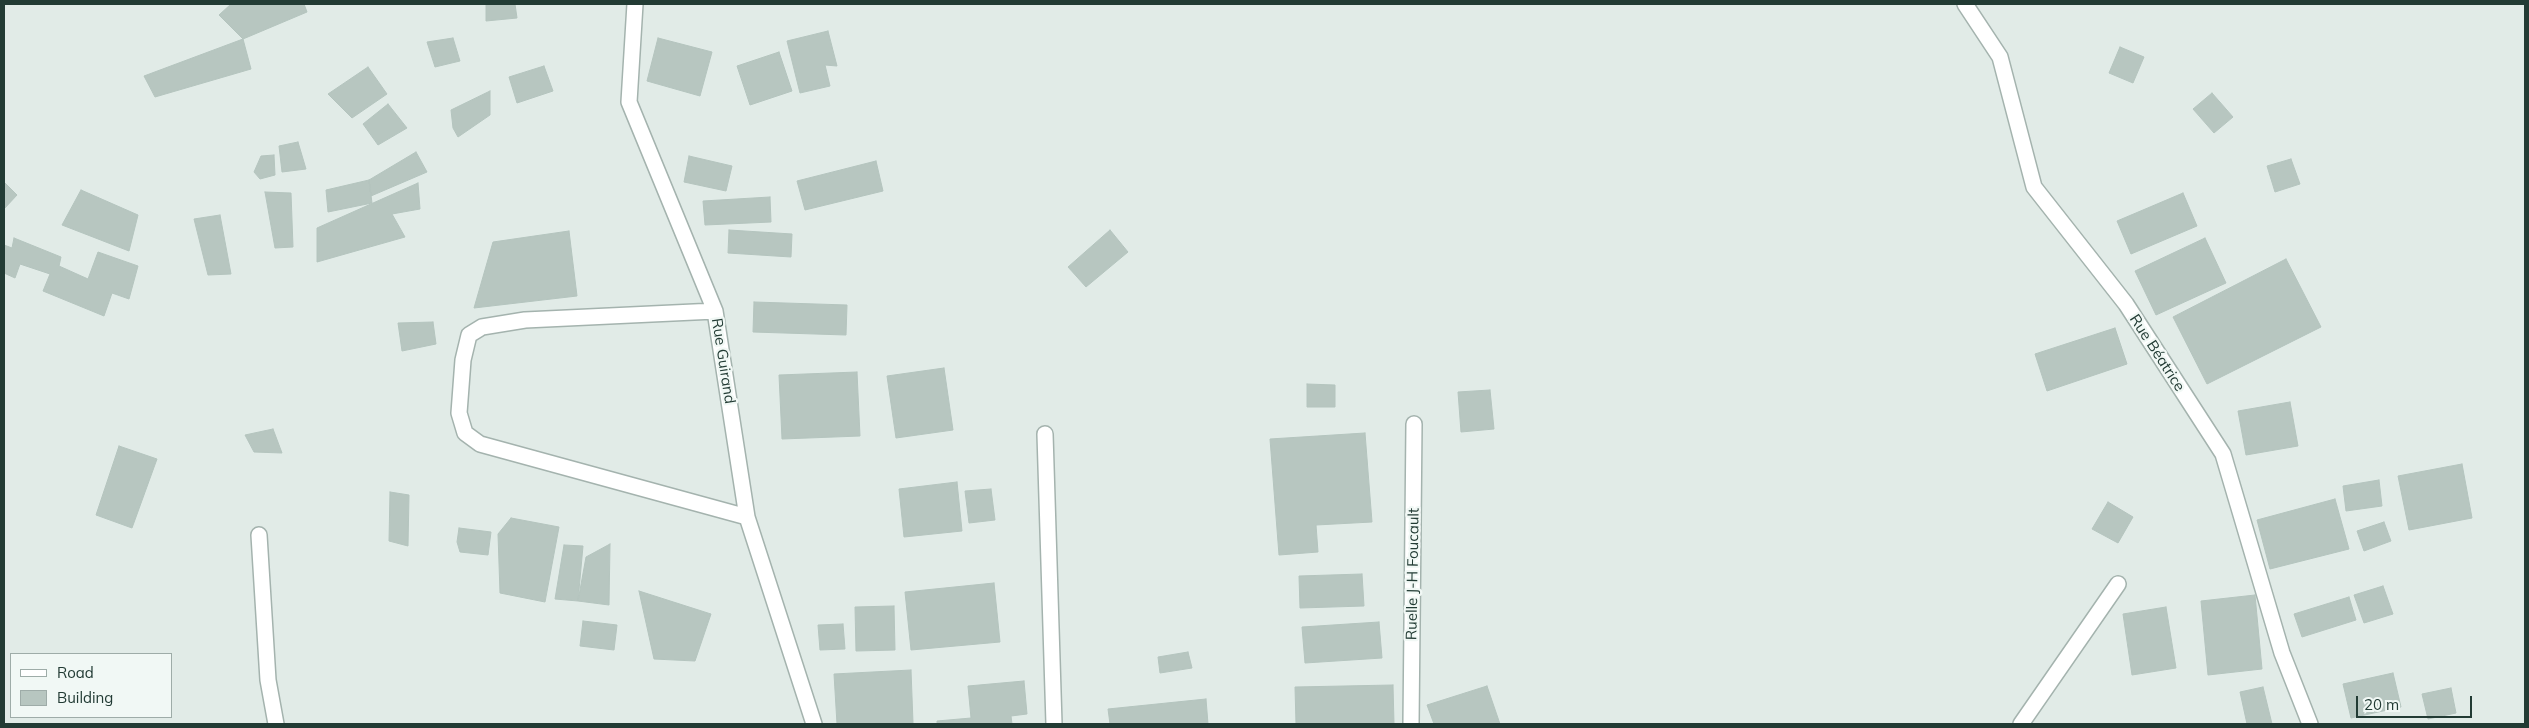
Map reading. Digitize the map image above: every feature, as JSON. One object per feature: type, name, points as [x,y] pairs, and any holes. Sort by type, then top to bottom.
[{"type":"street","name":"Rue Guirand","points":[[635,4],[629,102],[715,311],[747,517],[814,724]]},
{"type":"street","name":"Rue Béatrice","points":[[1965,4],[2000,57],[2034,187],[2126,304],[2223,454],[2282,653],[2310,724]]},
{"type":"street","points":[[715,311],[525,320],[482,327],[469,335],[463,360],[459,413],[465,433],[480,444],[747,517]]},
{"type":"street","name":"Ruelle J-H Foucault","points":[[1411,724],[1414,424]]},
{"type":"street","points":[[1046,434],[1054,724]]},
{"type":"street","points":[[259,534],[268,680],[276,724]]},
{"type":"street","points":[[2021,724],[2118,584]]},
{"type":"building","points":[[231,4],[304,4],[307,12],[243,39],[219,15]]},
{"type":"building","points":[[486,4],[515,4],[517,18],[486,21]]},
{"type":"building","points":[[828,31],[837,66],[825,65],[830,86],[800,93],[787,41]]},
{"type":"building","points":[[453,38],[460,61],[435,67],[427,42]]},
{"type":"building","points":[[658,38],[712,52],[700,96],[647,81]]},
{"type":"building","points":[[243,39],[251,69],[155,97],[144,76]]},
{"type":"building","points":[[2120,47],[2144,57],[2133,83],[2109,73]]},
{"type":"building","points":[[779,52],[792,91],[750,105],[737,66]]},
{"type":"building","points":[[544,66],[553,91],[517,103],[509,77]]},
{"type":"building","points":[[368,67],[387,94],[352,118],[328,94]]},
{"type":"building","points":[[490,91],[490,115],[458,137],[453,128],[451,110]]},
{"type":"building","points":[[2212,93],[2233,117],[2214,133],[2193,109]]},
{"type":"building","points":[[388,104],[407,128],[378,145],[363,124]]},
{"type":"building","points":[[298,142],[306,169],[282,172],[279,146]]},
{"type":"building","points":[[416,152],[427,172],[371,196],[369,180]]},
{"type":"building","points":[[274,155],[275,175],[260,179],[254,172],[261,156]]},
{"type":"building","points":[[689,156],[732,166],[726,191],[684,182]]},
{"type":"building","points":[[2291,159],[2300,184],[2275,192],[2267,166]]},
{"type":"building","points":[[876,161],[883,191],[805,210],[797,181]]},
{"type":"building","points":[[369,180],[372,203],[328,212],[326,190]]},
{"type":"building","points":[[4,182],[17,195],[4,209]]},
{"type":"building","points":[[418,183],[420,209],[392,214],[405,237],[317,262],[317,228]]},
{"type":"building","points":[[81,190],[138,215],[129,251],[62,225]]},
{"type":"building","points":[[265,192],[291,193],[293,247],[275,248]]},
{"type":"building","points":[[2183,193],[2197,226],[2131,254],[2117,221]]},
{"type":"building","points":[[770,197],[771,222],[705,225],[703,201]]},
{"type":"building","points":[[220,215],[231,274],[208,275],[194,219]]},
{"type":"building","points":[[729,230],[792,234],[791,257],[728,253]]},
{"type":"building","points":[[1110,230],[1128,252],[1086,287],[1068,267]]},
{"type":"building","points":[[569,231],[577,296],[474,308],[493,242]]},
{"type":"building","points":[[14,238],[61,257],[59,266],[88,279],[98,252],[138,266],[129,299],[112,293],[104,316],[43,291],[50,274],[20,264],[15,278],[4,273],[4,245],[12,248]]},
{"type":"building","points":[[2205,238],[2226,283],[2156,315],[2135,271]]},
{"type":"building","points":[[2286,259],[2321,327],[2207,384],[2173,317]]},
{"type":"building","points":[[754,302],[847,305],[846,335],[753,332]]},
{"type":"building","points":[[433,322],[436,344],[402,351],[398,323]]},
{"type":"building","points":[[2115,328],[2127,364],[2047,391],[2035,354]]},
{"type":"building","points":[[944,368],[953,430],[896,438],[887,376]]},
{"type":"building","points":[[857,372],[860,436],[782,439],[779,375]]},
{"type":"building","points":[[1307,384],[1335,385],[1335,407],[1307,407]]},
{"type":"building","points":[[1490,390],[1494,429],[1461,432],[1458,392]]},
{"type":"building","points":[[2290,402],[2298,446],[2246,455],[2238,411]]},
{"type":"building","points":[[273,429],[282,453],[254,452],[245,435]]},
{"type":"building","points":[[1365,433],[1372,522],[1316,525],[1318,552],[1279,555],[1270,439]]},
{"type":"building","points":[[119,446],[157,459],[132,528],[96,515]]},
{"type":"building","points":[[2462,464],[2472,518],[2409,530],[2398,476]]},
{"type":"building","points":[[2379,480],[2382,506],[2346,511],[2343,486]]},
{"type":"building","points":[[957,482],[962,531],[904,537],[899,489]]},
{"type":"building","points":[[991,489],[995,520],[969,523],[965,491]]},
{"type":"building","points":[[390,492],[409,495],[408,546],[389,541]]},
{"type":"building","points":[[2335,499],[2349,549],[2270,569],[2257,520]]},
{"type":"building","points":[[2108,502],[2133,517],[2118,543],[2092,529]]},
{"type":"building","points":[[511,518],[559,527],[545,602],[500,593],[498,534]]},
{"type":"building","points":[[2384,522],[2391,541],[2364,551],[2357,531]]},
{"type":"building","points":[[459,528],[491,532],[488,555],[460,552],[457,542]]},
{"type":"building","points":[[610,544],[609,605],[578,601],[586,557]]},
{"type":"building","points":[[564,545],[583,546],[578,601],[555,599]]},
{"type":"building","points":[[1362,574],[1364,606],[1300,608],[1299,576]]},
{"type":"building","points":[[994,583],[1000,642],[911,650],[905,592]]},
{"type":"building","points":[[2383,586],[2393,614],[2364,623],[2354,595]]},
{"type":"building","points":[[639,591],[711,614],[695,661],[654,659]]},
{"type":"building","points":[[2255,595],[2262,669],[2208,675],[2201,601]]},
{"type":"building","points":[[2349,597],[2356,620],[2302,637],[2294,614]]},
{"type":"building","points":[[894,606],[895,650],[856,651],[855,607]]},
{"type":"building","points":[[2166,607],[2176,668],[2132,675],[2123,614]]},
{"type":"building","points":[[583,621],[617,625],[614,650],[580,646]]},
{"type":"building","points":[[1379,622],[1382,658],[1305,663],[1302,627]]},
{"type":"building","points":[[843,624],[845,649],[820,650],[818,625]]},
{"type":"building","points":[[1188,652],[1192,668],[1160,673],[1158,657]]},
{"type":"building","points":[[911,670],[913,723],[837,724],[834,674]]},
{"type":"building","points":[[2393,673],[2401,707],[2351,718],[2343,684]]},
{"type":"building","points":[[1024,681],[1027,714],[1011,716],[1012,724],[937,724],[937,721],[971,718],[968,686]]},
{"type":"building","points":[[1393,685],[1394,724],[1296,724],[1295,687]]},
{"type":"building","points":[[1487,686],[1500,724],[1434,724],[1427,705]]},
{"type":"building","points":[[2263,687],[2272,724],[2247,724],[2240,692]]},
{"type":"building","points":[[2451,688],[2456,713],[2428,719],[2422,694]]},
{"type":"building","points":[[1206,699],[1208,724],[1110,724],[1108,709]]}]
